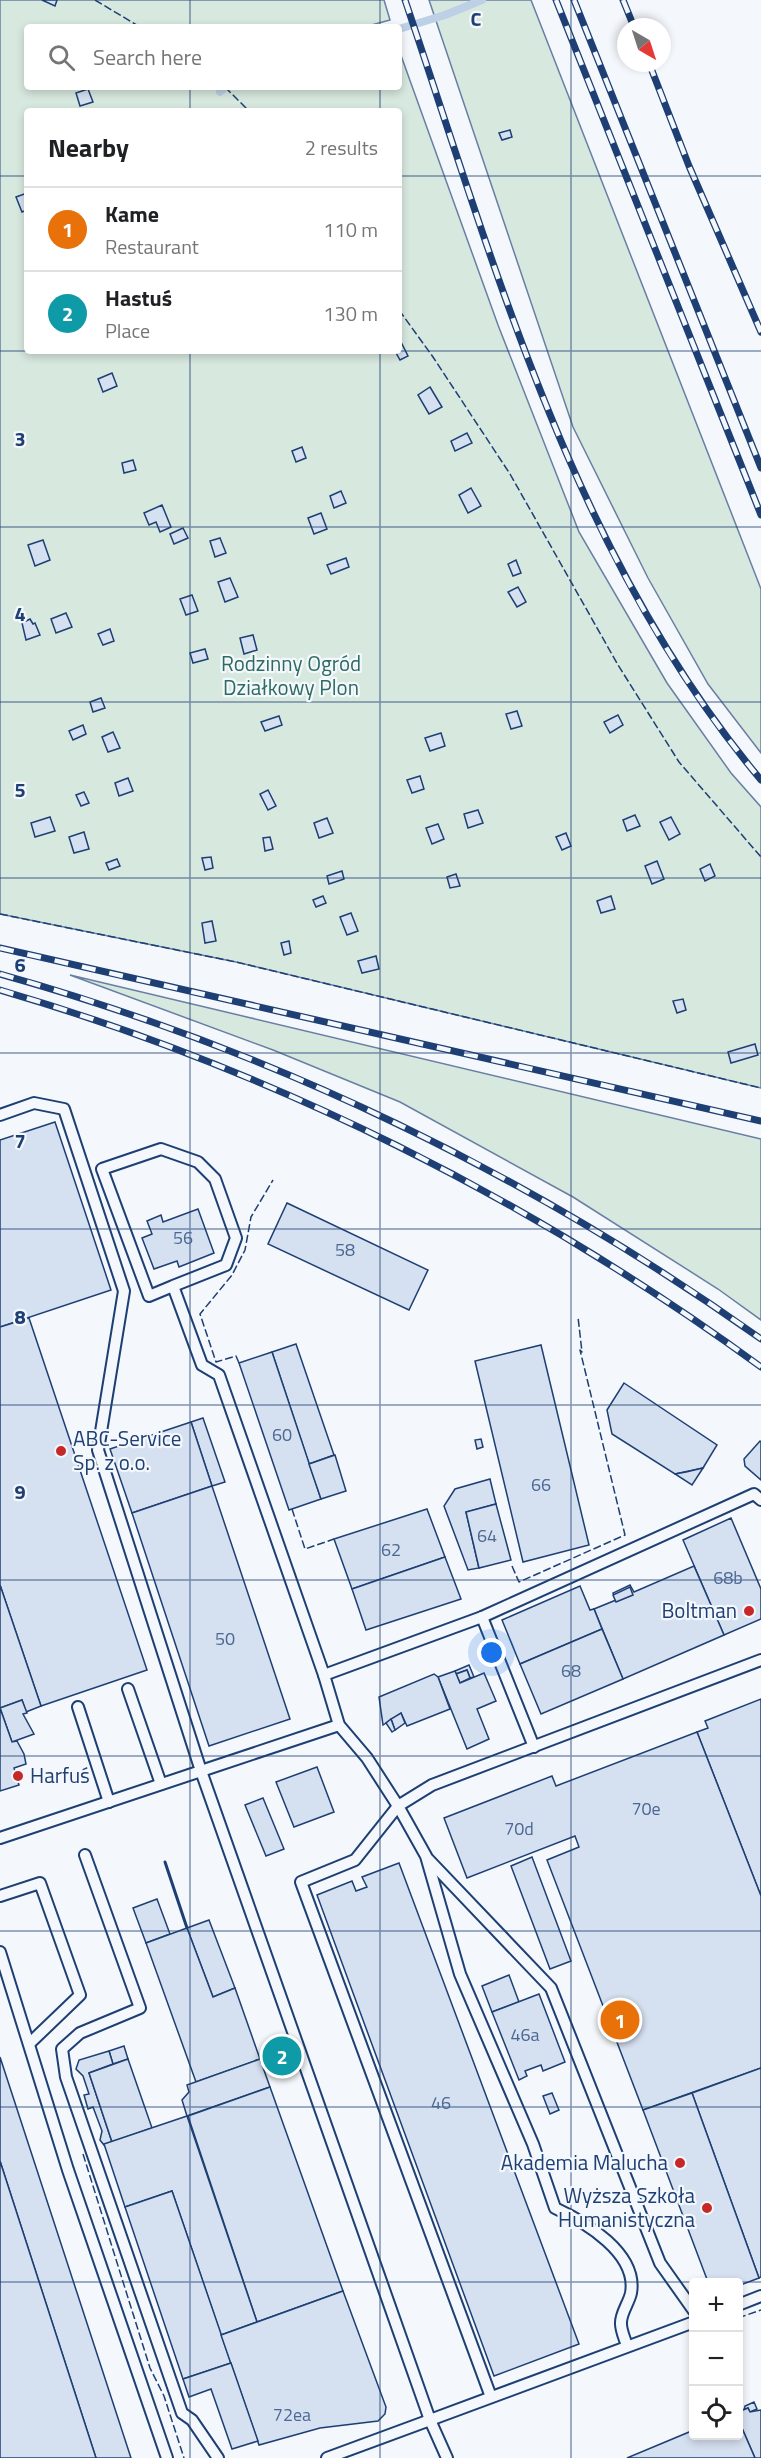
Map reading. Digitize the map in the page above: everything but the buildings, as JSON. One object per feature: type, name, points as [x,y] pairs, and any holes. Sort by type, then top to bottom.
[{"type":"lane","points":[[0,1115],[34,1103],[64,1109],[124,1291],[98,1450],[201,1772],[430,2420],[447,2458]]},
{"type":"lane","points":[[161,1149],[198,1162],[215,1179],[236,1238],[226,1265],[173,1286],[148,1296],[102,1169],[161,1149]]},
{"type":"lane","points":[[173,1286],[202,1365],[219,1375],[324,1675],[339,1725],[367,1758],[398,1806],[426,1856],[460,1974],[533,2144],[555,2208],[577,2218],[593,2229],[624,2260],[631,2281],[631,2294],[620,2322],[627,2346]]},
{"type":"lane","points":[[324,1675],[482,1617],[754,1494],[761,1500]]},
{"type":"lane","points":[[482,1617],[534,1747]]},
{"type":"lane","points":[[491,2397],[301,1882],[355,1860],[398,1806],[432,1785],[761,1660]]},
{"type":"lane","points":[[128,1689],[161,1784]]},
{"type":"lane","points":[[78,1707],[109,1802]]},
{"type":"lane","points":[[0,1838],[339,1725]]},
{"type":"lane","points":[[85,1855],[140,2008],[80,2033],[62,2049],[66,2077],[182,2413],[192,2420],[218,2458]]},
{"type":"lane","points":[[426,1856],[551,1988],[660,2263],[689,2305]]},
{"type":"lane","points":[[0,1896],[40,1883],[80,1995],[30,2043]]},
{"type":"lane","points":[[0,1952],[68,2170],[166,2458]]},
{"type":"lane","points":[[743,2303],[761,2296]]},
{"type":"lane","points":[[327,2458],[689,2323]]},
{"type":"green space","name":"Rodzinny Ogród Działkowy Plon","points":[[0,0],[384,0],[390,20],[375,24],[24,24],[24,90],[402,90],[402,58],[498,325],[579,532],[667,683],[731,773],[761,807],[761,1088],[236,962],[0,914]]},
{"type":"green space","points":[[429,0],[531,0],[761,589],[761,753],[708,684],[648,578],[573,427]]},
{"type":"green space","points":[[70,975],[761,1139],[761,1320],[718,1289],[573,1197],[400,1102],[273,1050]]},
{"type":"waterway","points":[[402,28],[445,15],[482,0]]},
{"type":"railway","points":[[405,0],[508,306],[547,407],[590,506],[639,602],[696,693],[761,780]]},
{"type":"railway","points":[[556,0],[761,515]]},
{"type":"railway","points":[[574,0],[761,468]]},
{"type":"railway","points":[[623,0],[630,18]]},
{"type":"railway","points":[[652,72],[689,166],[761,332]]},
{"type":"railway","points":[[0,948],[761,1121]]},
{"type":"railway","points":[[0,974],[102,1005],[202,1040],[300,1080],[396,1124],[491,1171],[583,1223],[673,1279],[761,1339]]},
{"type":"railway","points":[[0,990],[102,1022],[202,1059],[300,1100],[397,1146],[491,1195],[583,1248],[673,1306],[761,1367]]},
{"type":"fence","points":[[95,0],[135,24]]},
{"type":"fence","points":[[228,90],[246,108]]},
{"type":"fence","points":[[402,314],[510,474],[618,665],[679,762],[761,857]]},
{"type":"fence","points":[[0,914],[236,962],[761,1088]]},
{"type":"fence","points":[[239,1363],[236,1356],[216,1362],[200,1314],[232,1275],[245,1250],[251,1217],[273,1180]]},
{"type":"fence","points":[[512,1566],[519,1582],[625,1535],[580,1350],[582,1352],[578,1317]]},
{"type":"fence","points":[[292,1509],[305,1549],[334,1539]]},
{"type":"fence","points":[[83,2154],[150,2368],[164,2396],[184,2458]]},
{"type":"fence","points":[[743,2316],[761,2310]]},
{"type":"wall","points":[[165,1862],[187,1928]]},
{"type":"place","name":"ABC-Service Sp. z o.o.","points":[[61,1451]]},
{"type":"place","name":"Boltman","points":[[749,1611]]},
{"type":"place","name":"Harfuś","points":[[18,1776]]},
{"type":"place","name":"Kame","points":[[620,2020]]},
{"type":"place","name":"Hastuś","points":[[282,2056]]},
{"type":"place","name":"Akademia Malucha","points":[[680,2163]]},
{"type":"place","name":"Wyższa Szkoła Humanistyczna","points":[[707,2208]]}]
